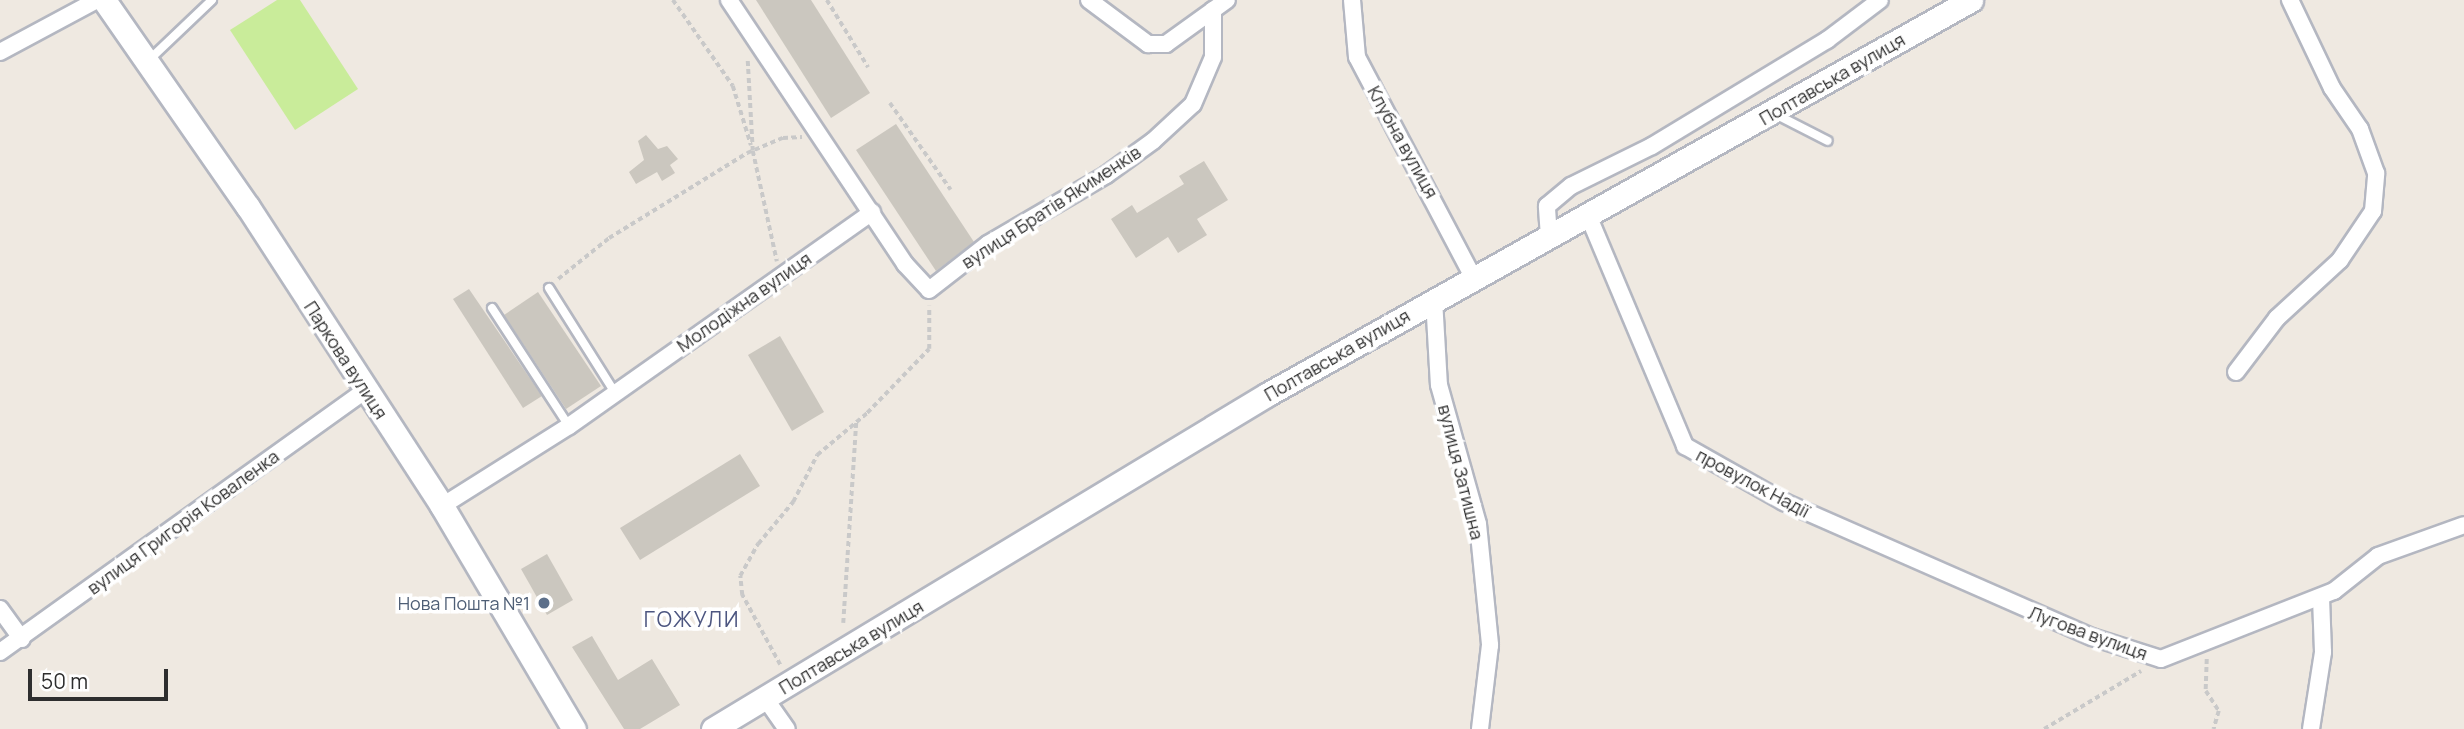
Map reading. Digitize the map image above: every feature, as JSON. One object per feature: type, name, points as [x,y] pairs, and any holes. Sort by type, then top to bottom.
[{"type":"street","points":[[0,52],[97,0]]},
{"type":"street","name":"Паркова вулиця","points":[[104,0],[149,60],[442,506],[574,729]]},
{"type":"street","points":[[729,0],[920,284],[929,290]]},
{"type":"street","points":[[1089,0],[1148,44],[1166,44],[1227,0]]},
{"type":"street","name":"Клубна вулиця","points":[[1352,0],[1357,57],[1474,279]]},
{"type":"street","points":[[1549,236],[1547,206],[1571,186],[1652,146],[1827,40],[1880,0]]},
{"type":"street","name":"Полтавська вулиця","points":[[713,729],[1434,299],[1971,0]]},
{"type":"street","points":[[2236,372],[2277,318],[2340,260],[2373,211],[2376,173],[2360,129],[2332,88],[2290,0]]},
{"type":"street","name":"вулиця Братів Якименків","points":[[929,290],[988,244],[1106,175],[1153,141],[1193,104],[1213,57],[1213,10]]},
{"type":"street","name":"Молодіжна вулиця","points":[[442,506],[569,426],[872,212]]},
{"type":"street","name":"провулок Надії","points":[[1588,215],[1685,446],[1784,502],[1972,588]]},
{"type":"street","name":"вулиця Затишна","points":[[1434,299],[1439,385],[1478,524],[1490,645],[1480,729]]},
{"type":"street","name":"вулиця Григорія Коваленка","points":[[0,652],[22,639],[366,390]]},
{"type":"street","name":"Лугова вулиця","points":[[1972,588],[2092,638],[2161,659],[2321,597],[2378,556],[2464,525]]},
{"type":"street","points":[[2311,729],[2323,652],[2321,597]]},
{"type":"street","points":[[0,609],[22,639]]},
{"type":"street","points":[[765,698],[787,729]]},
{"type":"lane","points":[[149,60],[212,0]]},
{"type":"lane","points":[[1772,113],[1828,141]]},
{"type":"lane","points":[[550,288],[615,393]]},
{"type":"lane","points":[[492,308],[569,426]]},
{"type":"path","points":[[673,0],[711,48],[733,86],[752,150],[780,276]]},
{"type":"path","points":[[827,0],[868,66]]},
{"type":"path","points":[[747,25],[752,150]]},
{"type":"path","points":[[890,103],[951,190]]},
{"type":"path","points":[[550,288],[609,238],[752,150],[783,138],[822,136]]},
{"type":"path","points":[[780,665],[742,595],[740,576],[758,544],[793,502],[817,455],[856,422],[929,349],[929,290]]},
{"type":"path","points":[[843,623],[856,422]]},
{"type":"path","points":[[2214,729],[2220,711],[2206,691],[2208,656],[2219,637]]},
{"type":"path","points":[[2044,729],[2161,659]]},
{"type":"green space","points":[[277,0],[300,0],[358,89],[295,130],[230,30]]},
{"type":"building","points":[[756,0],[811,0],[870,93],[831,118]]},
{"type":"building","points":[[896,124],[974,242],[936,271],[856,150]]},
{"type":"building","points":[[646,135],[658,149],[667,146],[678,159],[670,165],[675,173],[662,181],[657,172],[636,184],[629,172],[644,160],[638,141]]},
{"type":"building","points":[[1204,161],[1228,200],[1197,219],[1207,235],[1178,253],[1168,237],[1136,258],[1111,219],[1132,205],[1137,213],[1184,184],[1179,176]]},
{"type":"building","points":[[469,289],[542,396],[523,408],[453,299]]},
{"type":"building","points":[[538,292],[601,386],[566,409],[504,315]]},
{"type":"building","points":[[780,336],[824,412],[792,431],[748,355]]},
{"type":"building","points":[[740,454],[760,486],[640,560],[620,528]]},
{"type":"building","points":[[547,554],[573,600],[547,615],[521,569]]},
{"type":"building","points":[[592,636],[618,680],[652,659],[680,705],[640,729],[624,729],[572,647]]},
{"type":"place","name":"Нова Пошта №1","points":[[544,603]]},
{"type":"district","name":"ГОЖУЛИ","points":[[692,619]]}]
